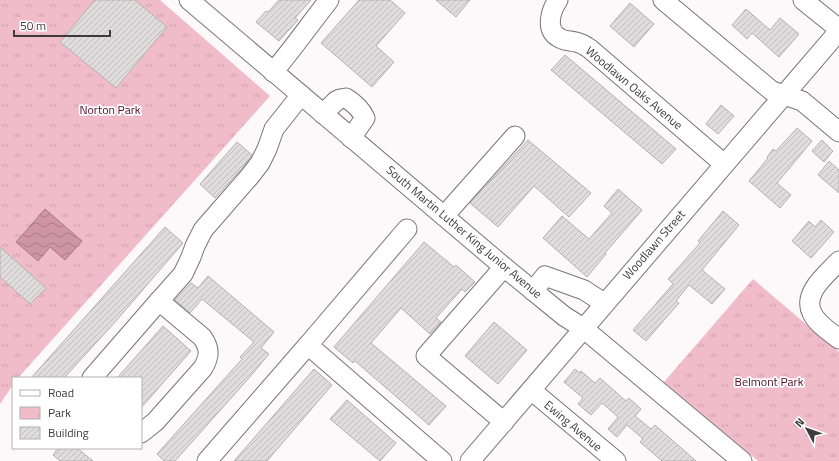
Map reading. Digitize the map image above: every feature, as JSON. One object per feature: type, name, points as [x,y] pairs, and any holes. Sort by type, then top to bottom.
[{"type":"street","name":"South Martin Luther King Junior Avenue","points":[[189,0],[504,267],[564,316],[583,328],[742,461]]},
{"type":"street","points":[[273,72],[329,0]]},
{"type":"street","points":[[663,0],[772,92],[802,101],[839,132]]},
{"type":"street","points":[[803,0],[839,30]]},
{"type":"street","name":"Woodlawn Oaks Avenue","points":[[554,7],[551,26],[556,36],[568,41],[579,43],[590,49],[724,164]]},
{"type":"street","name":"Woodlawn Street","points":[[470,461],[839,30]]},
{"type":"street","points":[[93,377],[183,274],[203,230],[260,163],[274,129],[300,95]]},
{"type":"street","points":[[323,114],[340,99],[346,98],[356,104],[363,112],[365,118],[352,138]]},
{"type":"street","points":[[444,216],[515,136]]},
{"type":"street","points":[[207,461],[408,229]]},
{"type":"street","points":[[839,261],[815,288],[809,305],[812,314],[819,322],[839,339]]},
{"type":"street","points":[[504,267],[426,356],[504,422]]},
{"type":"street","points":[[533,291],[546,276],[584,290],[604,303]]},
{"type":"street","points":[[142,432],[155,422],[203,368],[208,360],[209,352],[207,344],[202,337],[159,301]]},
{"type":"street","points":[[308,345],[442,461]]},
{"type":"street","name":"Ewing Avenue","points":[[531,390],[616,461]]},
{"type":"green space","name":"Norton Park","points":[[0,0],[160,0],[270,96],[19,377],[12,377],[12,386],[0,404]]},
{"type":"green space","name":"Belmont Park","points":[[753,279],[839,352],[839,461],[758,461],[664,382]]},
{"type":"water","points":[[45,209],[82,241],[65,260],[50,247],[38,261],[16,242]]},
{"type":"building","points":[[95,0],[135,0],[167,27],[116,88],[60,42]]},
{"type":"building","points":[[279,0],[311,0],[295,18],[298,20],[279,41],[256,22]]},
{"type":"building","points":[[359,0],[390,0],[405,13],[376,46],[394,62],[372,87],[321,43]]},
{"type":"building","points":[[436,0],[470,0],[456,17]]},
{"type":"building","points":[[630,3],[654,24],[634,47],[610,26]]},
{"type":"building","points":[[746,9],[770,30],[780,18],[799,34],[779,57],[752,33],[747,39],[732,25]]},
{"type":"building","points":[[565,55],[676,149],[662,164],[551,70]]},
{"type":"building","points":[[721,105],[734,116],[718,134],[706,124]]},
{"type":"building","points":[[797,128],[812,141],[777,183],[791,195],[780,208],[749,181],[768,158],[767,157],[773,149],[776,151]]},
{"type":"building","points":[[528,140],[591,193],[569,217],[534,186],[498,227],[470,203]]},
{"type":"building","points":[[822,140],[833,151],[824,162],[812,151]]},
{"type":"building","points":[[237,142],[252,155],[215,198],[200,184]]},
{"type":"building","points":[[829,161],[839,170],[839,193],[818,175]]},
{"type":"building","points":[[618,189],[642,210],[605,253],[606,254],[587,277],[543,238],[562,216],[589,239],[612,213],[604,206]]},
{"type":"building","points":[[723,211],[739,225],[702,270],[725,289],[712,304],[689,285],[676,301],[679,303],[646,341],[633,330],[673,284],[668,279],[700,243],[698,241]]},
{"type":"building","points":[[821,220],[834,232],[811,258],[792,241],[809,221],[815,227]]},
{"type":"building","points":[[165,227],[183,243],[116,321],[65,377],[32,377]]},
{"type":"building","points":[[424,242],[454,267],[456,265],[475,282],[465,292],[462,289],[436,318],[441,322],[430,334],[401,308],[371,343],[446,406],[429,425],[355,361],[353,363],[334,347]]},
{"type":"building","points":[[0,247],[46,288],[30,304],[0,277]]},
{"type":"building","points":[[208,276],[274,332],[261,348],[269,354],[175,461],[164,461],[157,454],[242,359],[240,357],[254,342],[202,299],[190,313],[175,300],[191,283],[198,288]]},
{"type":"building","points":[[494,322],[527,350],[498,384],[465,356]]},
{"type":"building","points":[[163,326],[191,351],[142,407],[142,377],[118,377]]},
{"type":"building","points":[[314,369],[332,385],[267,461],[234,461]]},
{"type":"building","points":[[575,369],[580,373],[581,371],[595,383],[600,378],[626,401],[629,398],[641,409],[635,416],[651,429],[655,425],[696,461],[662,461],[640,442],[643,439],[627,425],[617,437],[608,429],[618,417],[602,403],[591,415],[578,404],[583,398],[564,382]]},
{"type":"building","points":[[347,400],[396,443],[380,461],[330,419]]},
{"type":"building","points":[[57,449],[78,449],[93,461],[60,461],[53,455]]}]
